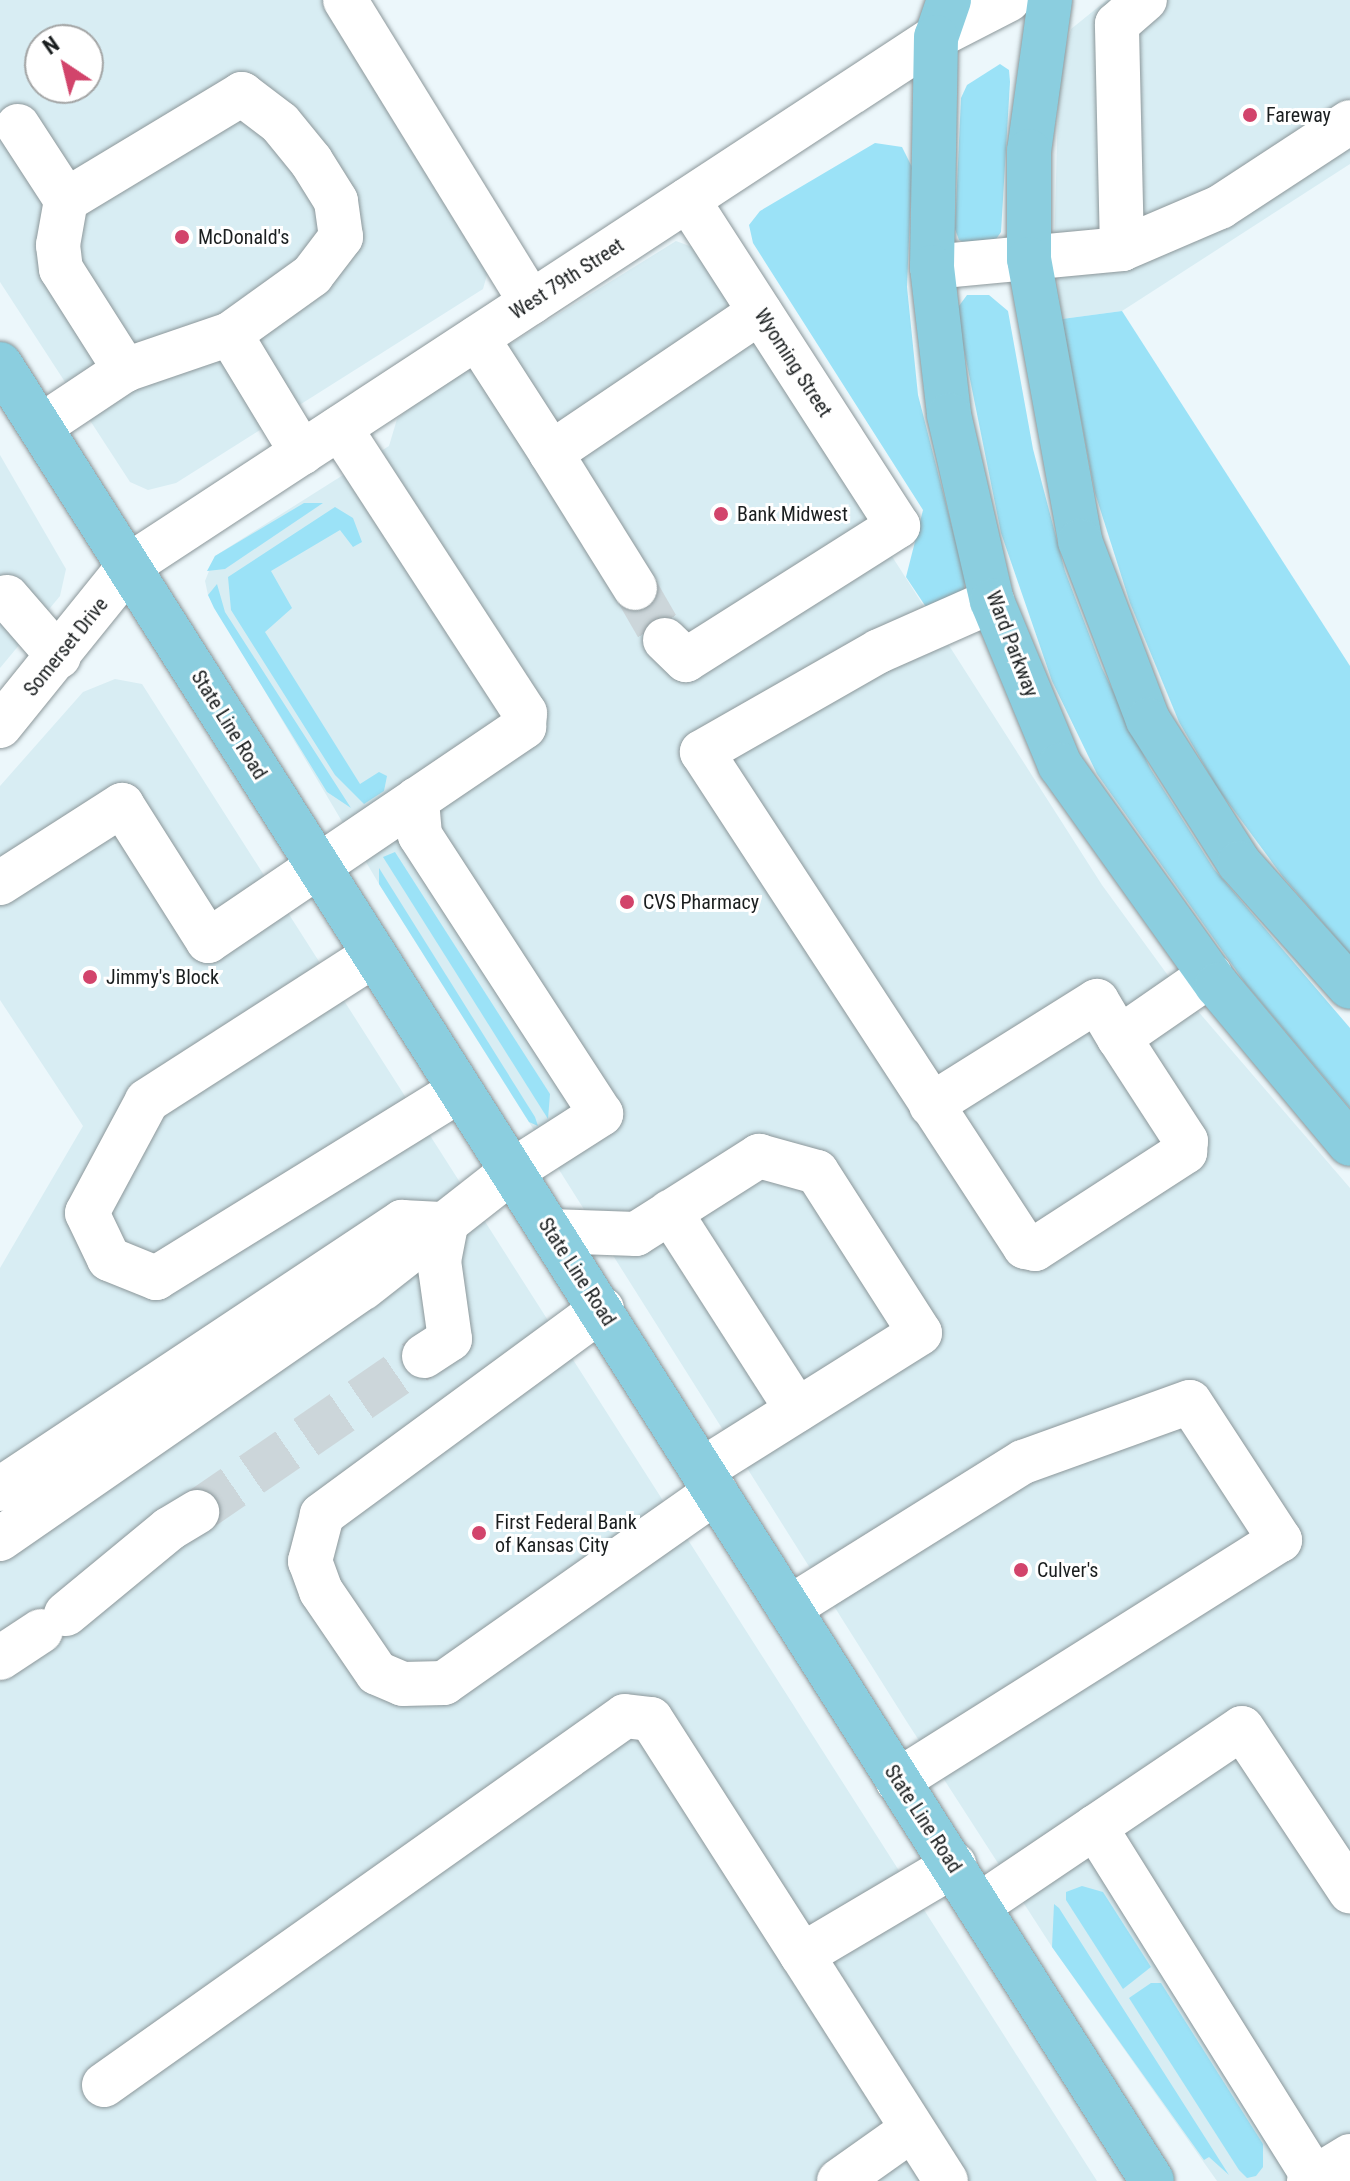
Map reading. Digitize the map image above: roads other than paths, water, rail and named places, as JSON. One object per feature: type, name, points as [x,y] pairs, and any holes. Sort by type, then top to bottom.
[{"type":"main road","points":[[1050,0],[1029,151],[1029,259],[1080,541],[1148,720],[1239,863],[1350,987]]},
{"type":"main road","name":"Ward Parkway","points":[[943,18],[932,267],[949,415],[992,601],[1060,765],[1210,975],[1350,1144]]},
{"type":"main road","name":"State Line Road","points":[[0,364],[602,1309],[1152,2181]]},
{"type":"street","points":[[345,0],[531,302]]},
{"type":"street","name":"West 79th Street","points":[[130,565],[688,200],[943,18],[1008,0]]},
{"type":"street","points":[[1122,249],[1117,24],[1145,0]]},
{"type":"street","points":[[41,426],[125,370],[230,334],[312,275],[341,237],[336,201],[280,123],[242,94],[66,200]]},
{"type":"street","points":[[6,120],[66,200],[58,245],[61,269],[125,370]]},
{"type":"street","points":[[932,267],[1122,249],[1220,207],[1350,122]]},
{"type":"street","name":"Wyoming Street","points":[[665,640],[686,660],[898,526],[688,200]]},
{"type":"street","points":[[551,453],[760,312]]},
{"type":"street","points":[[230,334],[302,453]]},
{"type":"street","points":[[477,338],[635,588]]},
{"type":"street","points":[[0,883],[122,805],[208,941],[518,733],[525,713],[340,428]]},
{"type":"street","name":"Somerset Drive","points":[[0,726],[59,657],[130,565]]},
{"type":"street","points":[[2,595],[59,657]]},
{"type":"street","points":[[931,1105],[1097,1001],[1186,1141],[1185,1152],[1035,1249],[1018,1241],[702,752],[879,651],[992,601]]},
{"type":"street","points":[[0,1539],[363,1288],[512,1171],[601,1114],[420,835],[417,799]]},
{"type":"street","points":[[374,955],[147,1101],[87,1213],[109,1259],[156,1278],[460,1090]]},
{"type":"street","points":[[1119,1038],[1210,975]]},
{"type":"street","points":[[551,1231],[636,1234],[759,1156],[817,1172],[920,1333],[797,1410],[444,1683],[403,1684],[377,1673],[321,1591],[310,1561],[322,1515],[602,1309]]},
{"type":"street","points":[[670,1212],[797,1410]]},
{"type":"street","points":[[0,1489],[402,1222],[446,1224]]},
{"type":"street","points":[[424,1356],[450,1339],[439,1261],[446,1224]]},
{"type":"street","points":[[363,1288],[404,1291],[448,1313]]},
{"type":"street","points":[[789,1608],[1023,1462],[1190,1402],[1280,1540],[898,1781]]},
{"type":"street","points":[[0,1658],[53,1622],[169,1529],[197,1512]]},
{"type":"street","points":[[104,2085],[625,1716],[651,1719],[946,2181]]},
{"type":"street","points":[[978,1906],[1242,1728],[1350,1891]]},
{"type":"street","points":[[1095,1827],[1325,2171]]},
{"type":"street","points":[[802,1955],[954,1865]]},
{"type":"street","points":[[839,2181],[911,2130]]},
{"type":"tunnel","points":[[635,588],[665,640]]},
{"type":"tunnel","points":[[197,1512],[424,1356]]},
{"type":"place","name":"Fareway","points":[[1250,115]]},
{"type":"place","name":"McDonald's","points":[[182,237]]},
{"type":"place","name":"Bank Midwest","points":[[721,514]]},
{"type":"place","name":"CVS Pharmacy","points":[[627,902]]},
{"type":"place","name":"Jimmy's Block","points":[[90,977]]},
{"type":"place","name":"First Federal Bank of Kansas City","points":[[479,1533]]},
{"type":"place","name":"Culver's","points":[[1021,1570]]}]
